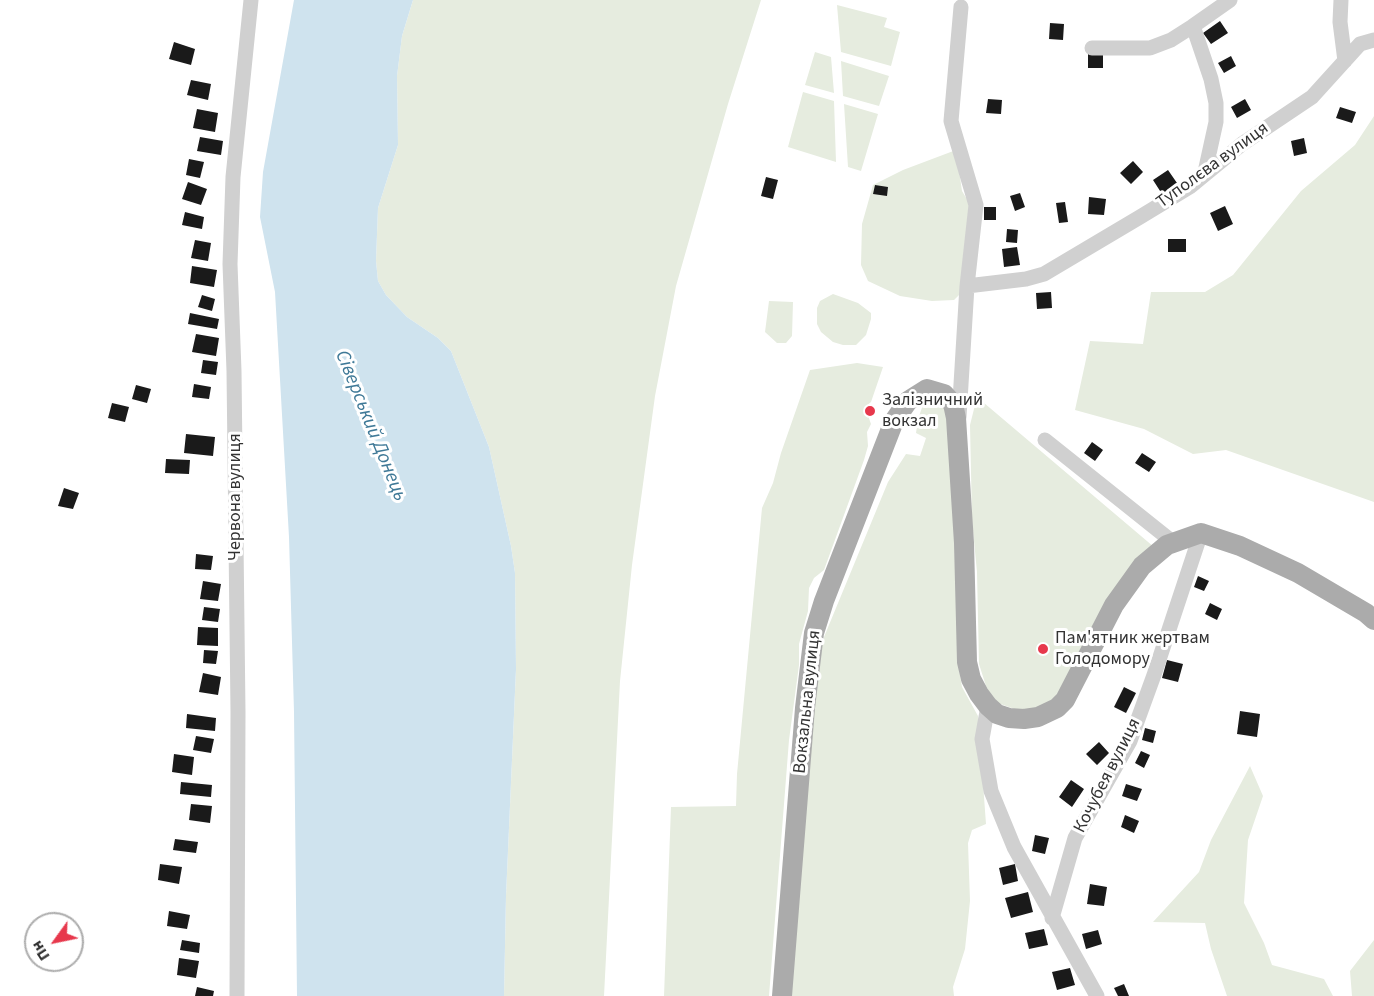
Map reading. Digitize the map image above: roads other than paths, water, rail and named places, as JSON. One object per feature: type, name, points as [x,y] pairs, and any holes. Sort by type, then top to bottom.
[{"type":"main road","name":"Вокзальна вулиця","points":[[782,996],[806,708],[814,633],[824,601],[894,421],[908,401],[927,389],[944,394],[953,404],[958,438]]},
{"type":"main road","points":[[958,438],[967,662],[971,679],[988,706],[1003,716],[1023,719],[1038,717],[1057,708],[1065,700],[1113,605],[1142,566],[1167,545],[1201,533],[1240,546],[1298,573],[1374,620]]},
{"type":"street","name":"Червона вулиця","points":[[237,996],[238,712],[234,371],[230,264],[233,177],[251,0]]},
{"type":"street","points":[[1092,48],[1150,48],[1171,40],[1230,0]]},
{"type":"street","points":[[1341,0],[1340,22],[1345,61]]},
{"type":"street","points":[[958,438],[967,286],[976,205],[951,120],[961,7]]},
{"type":"street","points":[[1193,26],[1211,79],[1216,103],[1216,122],[1205,172]]},
{"type":"street","name":"Туполєва вулиця","points":[[967,286],[1026,279],[1044,274],[1191,186],[1205,172],[1242,144],[1312,97],[1360,44],[1374,40]]},
{"type":"street","points":[[1045,440],[1174,543]]},
{"type":"street","name":"Кочубея вулиця","points":[[1052,918],[1075,838],[1130,741],[1201,533]]},
{"type":"street","points":[[988,706],[982,739],[991,791],[1014,848],[1097,996]]},
{"type":"water","name":"Сіверський Донець","points":[[294,0],[413,0],[402,36],[397,76],[398,145],[378,208],[376,261],[378,281],[386,295],[407,317],[438,338],[451,351],[489,447],[511,546],[515,573],[516,669],[504,996],[297,996],[294,712],[289,537],[275,292],[260,217],[263,172]]},
{"type":"place","name":"Залізничний вокзал","points":[[870,411]]},
{"type":"place","name":"Пам'ятник жертвам Голодомору","points":[[1043,649]]}]
